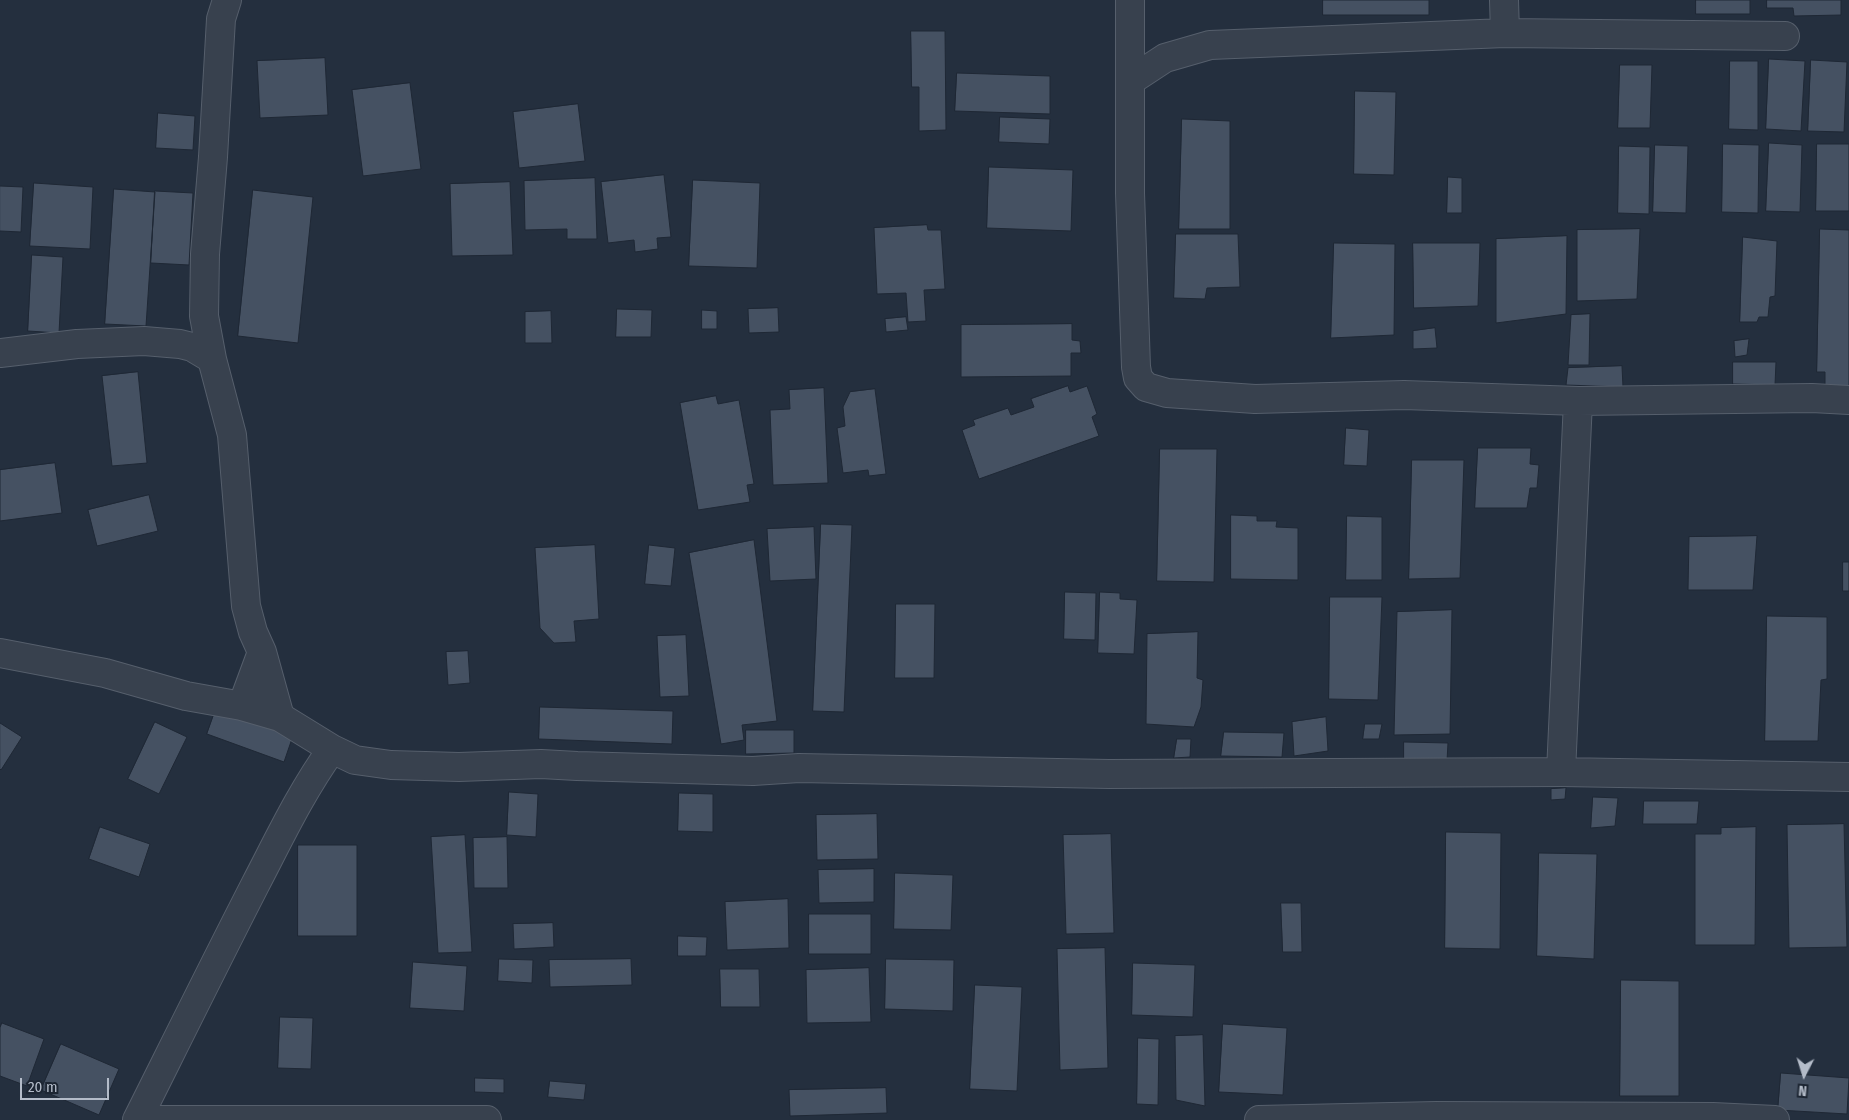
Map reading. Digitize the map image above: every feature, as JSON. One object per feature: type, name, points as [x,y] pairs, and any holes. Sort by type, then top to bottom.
[{"type":"street","points":[[227,0],[221,19],[205,254],[204,316],[212,359],[232,435],[246,606],[253,632],[262,652],[280,717]]},
{"type":"street","points":[[1130,0],[1130,193],[1136,367],[1138,378],[1146,387],[1167,393],[1255,399],[1404,395],[1578,401],[1812,398],[1849,400]]},
{"type":"street","points":[[1504,0],[1505,32]]},
{"type":"street","points":[[1130,82],[1165,58],[1210,45],[1505,32],[1785,36]]},
{"type":"street","points":[[0,353],[77,344],[144,341],[192,347],[212,359]]},
{"type":"street","points":[[1561,772],[1578,401]]},
{"type":"street","points":[[242,706],[262,652]]},
{"type":"street","points":[[0,653],[105,673],[186,696],[242,706],[280,717],[332,749],[355,760],[391,765],[459,767],[541,764],[754,771],[799,768],[1109,774],[1561,772],[1849,777]]},
{"type":"street","points":[[332,749],[311,778],[217,959],[137,1120],[487,1120]]},
{"type":"street","points":[[1259,1120],[1436,1116],[1713,1117],[1775,1120]]},
{"type":"building","points":[[1323,0],[1429,0],[1429,15],[1323,15]]},
{"type":"building","points":[[1696,0],[1750,0],[1750,14],[1696,14]]},
{"type":"building","points":[[1767,0],[1841,0],[1841,15],[1794,16],[1793,8],[1767,8]]},
{"type":"building","points":[[911,31],[945,31],[946,130],[919,131],[919,87],[912,87]]},
{"type":"building","points":[[325,58],[328,115],[260,118],[257,61]]},
{"type":"building","points":[[1769,59],[1805,61],[1801,131],[1766,129]]},
{"type":"building","points":[[1811,60],[1847,62],[1844,132],[1808,131]]},
{"type":"building","points":[[1730,61],[1758,61],[1758,130],[1729,129]]},
{"type":"building","points":[[1620,65],[1652,65],[1650,128],[1618,128]]},
{"type":"building","points":[[957,73],[1050,76],[1050,114],[955,111]]},
{"type":"building","points":[[410,83],[421,169],[363,176],[352,90]]},
{"type":"building","points":[[1355,91],[1396,92],[1394,175],[1354,174]]},
{"type":"building","points":[[578,104],[585,161],[519,168],[513,112]]},
{"type":"building","points":[[158,113],[195,116],[193,150],[156,148]]},
{"type":"building","points":[[1000,117],[1050,119],[1049,144],[999,142]]},
{"type":"building","points":[[1182,119],[1230,121],[1230,229],[1179,229]]},
{"type":"building","points":[[1769,143],[1802,145],[1800,212],[1766,211]]},
{"type":"building","points":[[1723,144],[1759,145],[1758,213],[1722,212]]},
{"type":"building","points":[[1817,144],[1849,144],[1849,211],[1816,211]]},
{"type":"building","points":[[1655,145],[1688,146],[1686,213],[1653,212]]},
{"type":"building","points":[[1619,146],[1650,147],[1649,214],[1618,213]]},
{"type":"building","points":[[989,167],[1073,170],[1071,231],[987,228]]},
{"type":"building","points":[[664,175],[671,237],[657,238],[658,249],[635,252],[634,240],[608,243],[601,182]]},
{"type":"building","points":[[1448,177],[1462,178],[1462,213],[1447,213]]},
{"type":"building","points":[[595,178],[597,239],[567,239],[567,229],[525,230],[524,181]]},
{"type":"building","points":[[693,180],[760,183],[757,268],[689,266]]},
{"type":"building","points":[[510,182],[513,255],[452,256],[450,184]]},
{"type":"building","points":[[34,183],[93,187],[90,249],[30,246]]},
{"type":"building","points":[[0,186],[23,187],[21,232],[0,231]]},
{"type":"building","points":[[114,189],[155,192],[146,326],[105,324]]},
{"type":"building","points":[[253,190],[313,197],[298,343],[238,336]]},
{"type":"building","points":[[155,191],[193,193],[189,265],[151,263]]},
{"type":"building","points":[[927,225],[928,230],[941,230],[945,289],[924,290],[926,321],[908,322],[906,293],[877,294],[874,228]]},
{"type":"building","points":[[1640,229],[1637,299],[1577,301],[1577,230]]},
{"type":"building","points":[[1820,229],[1849,230],[1849,390],[1825,390],[1825,372],[1817,372]]},
{"type":"building","points":[[1176,234],[1238,234],[1240,287],[1207,288],[1205,299],[1174,298]]},
{"type":"building","points":[[1567,236],[1566,314],[1496,323],[1496,239]]},
{"type":"building","points":[[1743,237],[1777,241],[1775,296],[1770,297],[1768,317],[1759,317],[1757,322],[1740,322]]},
{"type":"building","points":[[1334,243],[1395,244],[1394,335],[1331,338]]},
{"type":"building","points":[[1413,243],[1480,243],[1478,306],[1414,308]]},
{"type":"building","points":[[32,255],[63,257],[59,333],[28,331]]},
{"type":"building","points":[[778,308],[779,332],[749,333],[748,309]]},
{"type":"building","points":[[617,309],[652,310],[651,337],[616,337]]},
{"type":"building","points":[[702,310],[717,311],[717,329],[702,329]]},
{"type":"building","points":[[551,311],[552,343],[525,343],[525,312]]},
{"type":"building","points":[[1590,314],[1589,365],[1568,365],[1571,315]]},
{"type":"building","points":[[906,317],[908,330],[886,332],[885,319]]},
{"type":"building","points":[[1072,324],[1072,340],[1080,341],[1081,353],[1071,353],[1071,376],[961,377],[961,325]]},
{"type":"building","points":[[1435,328],[1437,348],[1413,349],[1413,331]]},
{"type":"building","points":[[1749,339],[1747,355],[1735,357],[1734,341]]},
{"type":"building","points":[[1733,362],[1776,362],[1775,385],[1733,384]]},
{"type":"building","points":[[1622,366],[1623,387],[1566,385],[1568,368]]},
{"type":"building","points":[[138,372],[147,463],[112,466],[102,376]]},
{"type":"building","points":[[1068,386],[1070,392],[1087,386],[1097,414],[1092,417],[1099,436],[979,479],[962,430],[975,425],[973,420],[1008,408],[1011,415],[1034,407],[1031,399]]},
{"type":"building","points":[[824,388],[828,483],[773,485],[770,410],[790,409],[789,390]]},
{"type":"building","points":[[875,389],[886,474],[869,476],[868,470],[843,473],[837,428],[845,426],[843,407],[850,392]]},
{"type":"building","points":[[716,396],[718,404],[739,400],[754,484],[747,485],[750,502],[698,510],[680,403]]},
{"type":"building","points":[[1346,428],[1369,430],[1367,466],[1344,465]]},
{"type":"building","points":[[1478,448],[1531,448],[1530,464],[1539,465],[1537,488],[1530,488],[1527,508],[1475,508]]},
{"type":"building","points":[[1160,449],[1217,449],[1214,582],[1157,581]]},
{"type":"building","points":[[1412,460],[1464,460],[1460,578],[1409,579]]},
{"type":"building","points":[[55,463],[62,513],[0,521],[0,470]]},
{"type":"building","points":[[149,495],[158,531],[97,546],[88,510]]},
{"type":"building","points":[[1231,515],[1257,516],[1257,521],[1277,521],[1276,527],[1298,528],[1298,580],[1231,579]]},
{"type":"building","points":[[1347,516],[1382,517],[1382,580],[1346,580]]},
{"type":"building","points":[[821,524],[852,525],[844,712],[813,711]]},
{"type":"building","points":[[814,527],[816,579],[770,581],[767,529]]},
{"type":"building","points":[[1757,536],[1753,590],[1688,590],[1689,537]]},
{"type":"building","points":[[754,540],[777,721],[742,725],[744,740],[721,744],[689,553]]},
{"type":"building","points":[[595,545],[599,619],[574,621],[576,642],[554,643],[540,628],[535,548]]},
{"type":"building","points":[[649,545],[675,548],[671,586],[645,584]]},
{"type":"building","points":[[1843,562],[1849,562],[1849,591],[1843,591]]},
{"type":"building","points":[[1065,592],[1096,593],[1095,640],[1064,639]]},
{"type":"building","points":[[1100,592],[1120,593],[1120,599],[1137,600],[1134,654],[1098,653]]},
{"type":"building","points":[[1330,597],[1382,597],[1378,700],[1329,699]]},
{"type":"building","points":[[896,604],[935,604],[934,678],[895,678]]},
{"type":"building","points":[[1452,610],[1450,734],[1394,735],[1397,612]]},
{"type":"building","points":[[1767,616],[1827,617],[1827,679],[1821,680],[1818,741],[1765,741]]},
{"type":"building","points":[[1198,632],[1197,678],[1203,680],[1201,707],[1194,727],[1146,724],[1147,634]]},
{"type":"building","points":[[686,635],[689,696],[660,697],[657,636]]},
{"type":"building","points":[[468,651],[470,683],[448,685],[446,652]]},
{"type":"building","points":[[218,703],[295,730],[284,762],[207,734]]},
{"type":"building","points":[[540,707],[673,711],[672,744],[539,739]]},
{"type":"building","points":[[1326,717],[1328,751],[1294,756],[1292,722]]},
{"type":"building","points":[[155,722],[187,737],[159,794],[128,779]]},
{"type":"building","points":[[0,723],[22,737],[1,770],[0,769]]},
{"type":"building","points":[[1365,724],[1382,724],[1379,739],[1363,739]]},
{"type":"building","points":[[746,730],[794,730],[794,753],[746,754]]},
{"type":"building","points":[[1224,732],[1284,733],[1282,757],[1221,756]]},
{"type":"building","points":[[1177,739],[1191,739],[1190,757],[1174,758]]},
{"type":"building","points":[[1404,742],[1448,743],[1447,761],[1404,760]]},
{"type":"building","points":[[1566,788],[1565,799],[1551,800],[1551,789]]},
{"type":"building","points":[[509,792],[538,794],[536,837],[507,835]]},
{"type":"building","points":[[679,793],[713,794],[713,832],[678,831]]},
{"type":"building","points":[[1593,797],[1618,798],[1615,826],[1591,828]]},
{"type":"building","points":[[1644,801],[1699,801],[1697,824],[1643,824]]},
{"type":"building","points":[[877,814],[878,859],[817,860],[816,815]]},
{"type":"building","points":[[1844,824],[1847,947],[1789,948],[1787,825]]},
{"type":"building","points":[[100,827],[150,844],[139,877],[89,859]]},
{"type":"building","points":[[1756,827],[1755,945],[1695,945],[1695,834],[1721,834],[1721,828]]},
{"type":"building","points":[[1446,832],[1501,833],[1500,949],[1445,948]]},
{"type":"building","points":[[1111,834],[1114,933],[1066,934],[1063,835]]},
{"type":"building","points":[[465,835],[472,952],[438,953],[431,837]]},
{"type":"building","points":[[507,837],[508,888],[474,888],[473,838]]},
{"type":"building","points":[[298,845],[357,845],[357,936],[298,936]]},
{"type":"building","points":[[1539,853],[1597,854],[1594,959],[1537,956]]},
{"type":"building","points":[[874,869],[874,902],[819,903],[818,870]]},
{"type":"building","points":[[895,873],[953,875],[951,930],[894,929]]},
{"type":"building","points":[[788,899],[789,948],[727,950],[725,902]]},
{"type":"building","points":[[1281,903],[1301,903],[1302,952],[1283,952]]},
{"type":"building","points":[[809,914],[871,914],[871,954],[809,954]]},
{"type":"building","points":[[553,923],[554,947],[514,949],[513,924]]},
{"type":"building","points":[[678,936],[707,937],[706,956],[678,956]]},
{"type":"building","points":[[1105,948],[1108,1068],[1060,1070],[1057,949]]},
{"type":"building","points":[[499,959],[533,960],[532,983],[498,981]]},
{"type":"building","points":[[631,959],[632,985],[550,987],[549,960]]},
{"type":"building","points":[[886,959],[954,960],[953,1011],[885,1009]]},
{"type":"building","points":[[413,962],[467,966],[464,1011],[410,1008]]},
{"type":"building","points":[[1133,963],[1195,965],[1193,1017],[1132,1015]]},
{"type":"building","points":[[869,968],[871,1022],[807,1023],[806,970]]},
{"type":"building","points":[[720,969],[759,969],[760,1007],[721,1007]]},
{"type":"building","points":[[1621,980],[1679,981],[1679,1096],[1620,1096]]},
{"type":"building","points":[[975,985],[1022,987],[1017,1091],[970,1089]]},
{"type":"building","points":[[280,1017],[313,1018],[311,1069],[278,1068]]},
{"type":"building","points":[[2,1023],[44,1039],[27,1086],[0,1076],[0,1028]]},
{"type":"building","points":[[1223,1024],[1287,1028],[1283,1095],[1219,1092]]},
{"type":"building","points":[[1203,1035],[1205,1106],[1176,1100],[1175,1036]]},
{"type":"building","points":[[1138,1038],[1159,1039],[1158,1105],[1137,1104]]},
{"type":"building","points":[[61,1044],[119,1069],[99,1115],[41,1090]]},
{"type":"building","points":[[1781,1073],[1849,1078],[1847,1114],[1778,1110]]},
{"type":"building","points":[[475,1078],[504,1079],[504,1093],[475,1092]]},
{"type":"building","points":[[550,1081],[586,1084],[584,1100],[548,1097]]},
{"type":"building","points":[[886,1088],[887,1113],[790,1116],[789,1090]]}]
